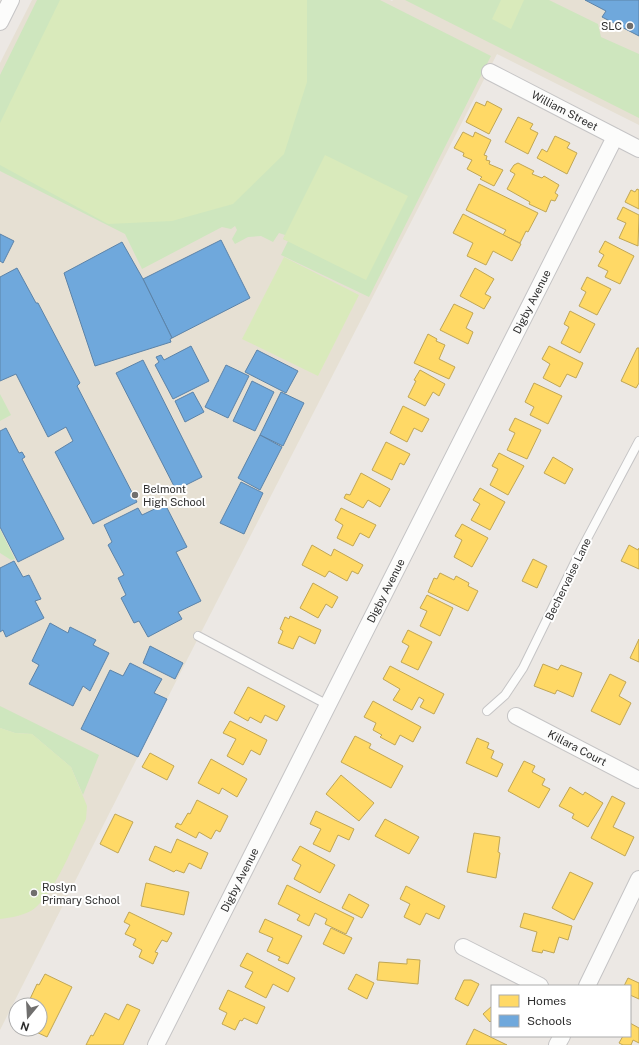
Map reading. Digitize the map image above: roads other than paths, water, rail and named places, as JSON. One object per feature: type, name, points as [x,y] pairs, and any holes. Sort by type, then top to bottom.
[{"type":"street","points":[[0,22],[11,0]]},
{"type":"street","name":"William Street","points":[[490,72],[639,149]]},
{"type":"street","name":"Digby Avenue","points":[[156,1045],[615,137]]},
{"type":"street","name":"Killara Court","points":[[516,716],[639,780]]},
{"type":"street","points":[[587,985],[639,879]]},
{"type":"street","points":[[463,947],[538,985]]},
{"type":"lane","name":"Bechervaise Lane","points":[[486,711],[505,695],[523,668],[639,441]]},
{"type":"lane","points":[[198,636],[328,705]]},
{"type":"place","name":"SLC","points":[[630,26]]},
{"type":"place","name":"Belmont High School","points":[[135,495]]},
{"type":"place","name":"Roslyn Primary School","points":[[34,893]]}]
